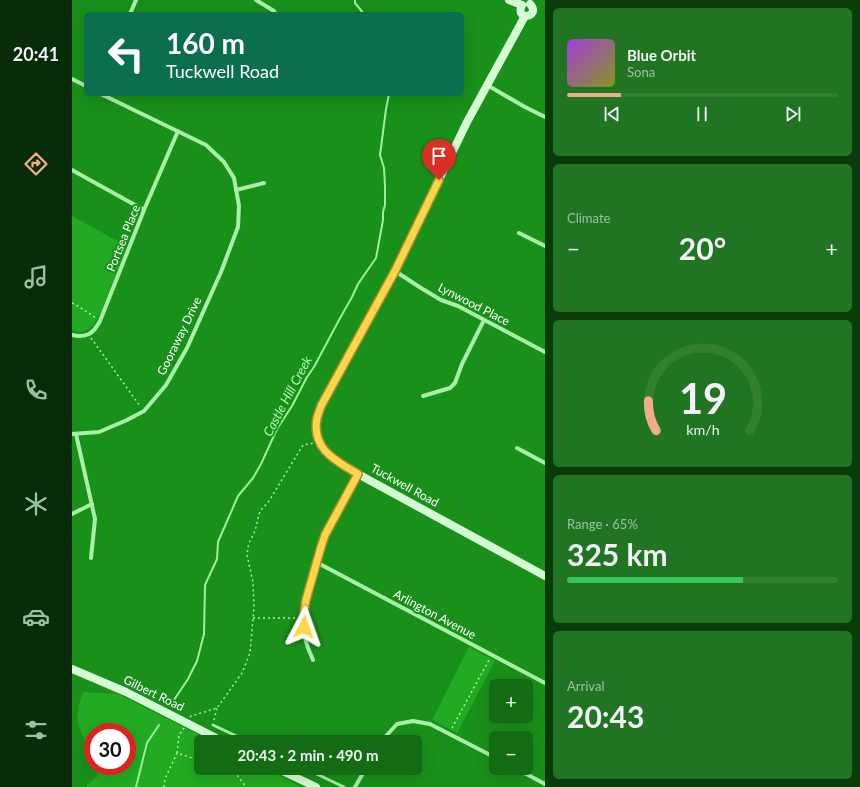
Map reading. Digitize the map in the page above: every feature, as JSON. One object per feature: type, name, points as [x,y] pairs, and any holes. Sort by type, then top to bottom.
[{"type":"street","points":[[131,12],[136,0]]},
{"type":"street","points":[[256,0],[275,12]]},
{"type":"street","points":[[319,442],[317,419],[321,406],[395,271],[464,128],[487,85],[525,16],[529,16],[532,13],[532,2],[522,5],[510,0]]},
{"type":"street","points":[[522,5],[520,11],[525,16]]},
{"type":"street","points":[[72,79],[84,85]]},
{"type":"street","points":[[487,85],[545,117]]},
{"type":"street","name":"Gooraway Drive","points":[[74,434],[99,432],[127,420],[144,411],[166,386],[187,348],[221,272],[238,227],[239,206],[234,178],[224,162],[206,146],[105,96]]},
{"type":"street","name":"Portsea Place","points":[[88,335],[96,328],[100,321],[144,210],[178,131]]},
{"type":"street","points":[[72,170],[144,210]]},
{"type":"street","points":[[236,190],[264,183]]},
{"type":"street","points":[[519,233],[545,246]]},
{"type":"street","name":"Lynwood Place","points":[[395,271],[441,300],[458,306],[545,352]]},
{"type":"street","points":[[423,396],[450,388],[455,383],[462,364],[484,320]]},
{"type":"street","points":[[72,335],[79,337],[88,335]]},
{"type":"street","points":[[74,434],[95,519],[91,558]]},
{"type":"street","name":"Tuckwell Road","points":[[319,442],[334,460],[545,576]]},
{"type":"street","points":[[517,448],[545,462]]},
{"type":"street","points":[[313,660],[304,635],[303,618],[308,593],[325,535],[358,474]]},
{"type":"street","points":[[72,514],[92,504]]},
{"type":"street","name":"Arlington Avenue","points":[[316,562],[545,683]]},
{"type":"street","name":"Gilbert Road","points":[[72,669],[126,692],[210,735]]},
{"type":"street","points":[[387,735],[398,724],[413,721],[430,724],[489,754]]},
{"type":"street","points":[[291,775],[316,787]]},
{"type":"street","points":[[355,787],[362,775]]},
{"type":"street","points":[[528,775],[545,784]]},
{"type":"lane","points":[[213,725],[234,735]]},
{"type":"lane","points":[[319,775],[344,787]]},
{"type":"path","points":[[72,303],[100,321]]},
{"type":"path","points":[[88,335],[144,411]]},
{"type":"path","points":[[213,725],[218,708],[242,673],[250,653],[254,608],[253,582],[247,554],[260,511],[269,501],[303,445],[319,442]]},
{"type":"path","points":[[253,618],[303,618]]},
{"type":"path","points":[[449,734],[492,655]]},
{"type":"path","points":[[190,718],[191,716],[218,708]]},
{"type":"path","points":[[164,787],[165,779],[177,753],[180,735],[184,728]]},
{"type":"path","points":[[177,753],[194,759]]},
{"type":"path","points":[[237,775],[246,787]]},
{"type":"green space","points":[[72,216],[127,246],[101,312],[94,325],[87,330],[80,332],[72,330]]},
{"type":"green space","points":[[469,647],[495,661],[457,733],[432,720]]},
{"type":"green space","points":[[83,692],[118,694],[199,735],[194,735],[194,775],[278,775],[302,787],[87,787],[87,785],[98,775],[136,775],[136,723],[84,723],[84,739],[77,721],[79,704]]},
{"type":"waterway","name":"Castle Hill Creek","points":[[355,0],[355,3],[362,12]]},
{"type":"waterway","name":"Castle Hill Creek","points":[[174,700],[188,679],[197,661],[204,634],[205,585],[217,559],[218,542],[238,496],[253,478],[277,429],[314,367],[358,284],[376,258],[385,205],[384,168],[380,155],[389,96]]},
{"type":"waterway","name":"Castle Hill Creek","points":[[136,787],[147,743],[159,725]]},
{"type":"route","points":[[304,627],[303,618],[306,600],[325,535],[358,474],[334,460],[319,442],[317,419],[321,406],[395,271],[439,180]]}]
